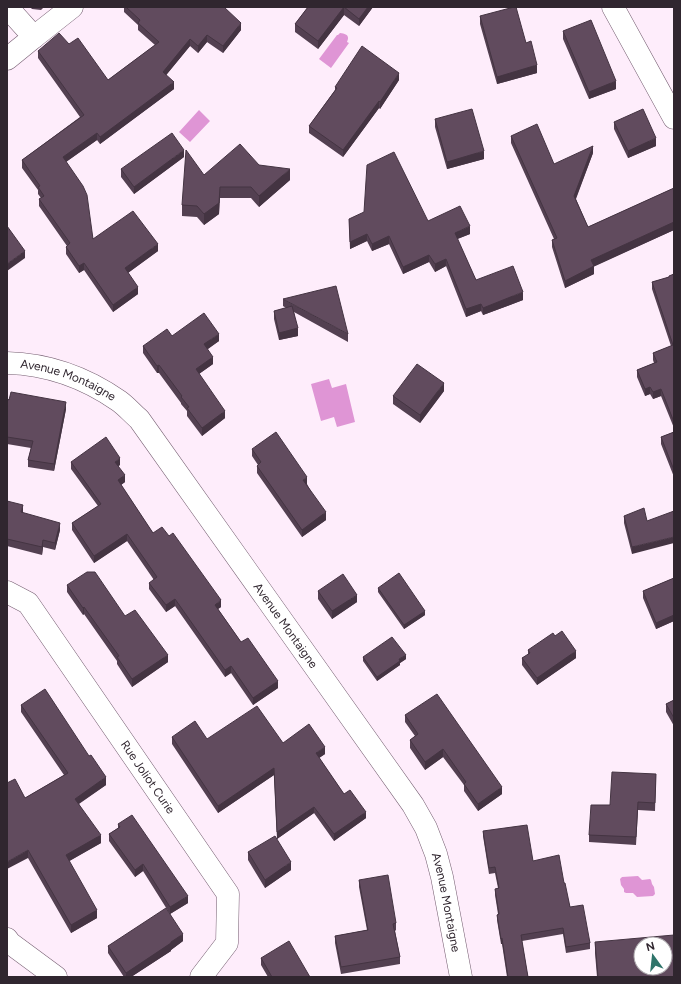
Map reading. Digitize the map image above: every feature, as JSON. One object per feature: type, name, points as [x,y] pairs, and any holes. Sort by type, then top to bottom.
[{"type":"street","points":[[7,7],[34,38]]},
{"type":"street","points":[[7,59],[72,7]]},
{"type":"street","points":[[613,7],[674,118]]},
{"type":"street","name":"Avenue Montaigne","points":[[7,363],[24,363],[60,371],[95,387],[119,401],[139,419],[413,805],[423,822],[436,854],[442,877],[461,977]]},
{"type":"street","name":"Rue Joliot Curie","points":[[7,592],[28,603],[228,894],[227,943],[201,977]]},
{"type":"street","points":[[7,939],[10,943],[56,977]]},
{"type":"shaded area","points":[[340,33],[347,35],[347,42],[349,43],[331,68],[319,59]]},
{"type":"shaded area","points":[[199,110],[210,121],[190,142],[179,132]]},
{"type":"shaded area","points":[[329,379],[332,388],[346,384],[355,422],[337,427],[334,417],[321,421],[311,384]]},
{"type":"shaded area","points":[[638,876],[642,880],[651,880],[655,894],[653,896],[637,897],[633,893],[624,892],[620,879],[622,877]]},
{"type":"building","points":[[126,7],[224,7],[241,23],[223,46],[207,35],[198,46],[190,39],[163,72],[174,82],[100,137],[97,133],[63,157],[83,186],[87,195],[93,239],[133,211],[158,244],[125,268],[138,287],[113,305],[84,263],[79,266],[66,247],[70,243],[39,199],[44,196],[38,187],[40,186],[22,160],[84,115],[38,51],[59,33],[69,44],[78,38],[108,80],[159,42],[138,23],[140,20]]},
{"type":"building","points":[[308,7],[344,7],[318,41],[295,24]]},
{"type":"building","points":[[344,7],[368,7],[359,19]]},
{"type":"building","points":[[516,7],[526,43],[531,41],[537,65],[497,77],[480,16]]},
{"type":"building","points":[[591,20],[616,81],[589,92],[563,31]]},
{"type":"building","points":[[362,46],[399,73],[380,102],[379,101],[343,150],[309,126],[337,88],[335,87]]},
{"type":"building","points":[[472,109],[484,151],[447,162],[435,119]]},
{"type":"building","points":[[643,109],[656,138],[628,151],[614,122]]},
{"type":"building","points":[[537,124],[554,164],[593,146],[574,196],[588,227],[674,188],[674,222],[591,260],[594,266],[565,281],[552,240],[557,238],[511,136]]},
{"type":"building","points":[[172,133],[184,150],[134,187],[121,169]]},
{"type":"building","points":[[240,144],[259,165],[290,169],[259,196],[251,187],[220,187],[219,203],[204,214],[197,206],[182,205],[186,150],[204,175]]},
{"type":"building","points":[[394,152],[428,221],[460,206],[470,226],[455,233],[476,280],[513,266],[523,292],[483,308],[481,304],[466,309],[446,259],[435,264],[429,255],[403,267],[389,236],[372,244],[367,234],[350,242],[349,219],[364,212],[367,165]]},
{"type":"building","points":[[7,226],[25,251],[7,264]]},
{"type":"building","points":[[674,274],[674,422],[661,389],[653,392],[650,387],[645,389],[637,370],[657,362],[653,353],[673,345],[652,282]]},
{"type":"building","points":[[336,286],[348,334],[283,299]]},
{"type":"building","points":[[292,306],[298,328],[279,333],[274,311]]},
{"type":"building","points":[[204,313],[219,334],[204,344],[213,357],[196,369],[225,411],[202,428],[187,408],[189,407],[181,397],[182,396],[159,365],[157,366],[143,346],[167,329],[172,336]]},
{"type":"building","points":[[417,364],[444,383],[420,415],[393,396]]},
{"type":"building","points":[[11,392],[66,402],[54,464],[28,460],[33,441],[7,437],[7,399],[9,400]]},
{"type":"building","points":[[276,432],[307,477],[303,480],[326,512],[302,530],[257,466],[261,462],[252,449]]},
{"type":"building","points":[[674,432],[674,470],[661,437]]},
{"type":"building","points":[[106,437],[120,458],[115,462],[125,475],[118,480],[153,533],[162,527],[169,536],[173,533],[221,600],[215,605],[241,642],[248,638],[278,681],[253,698],[231,666],[225,670],[175,599],[166,605],[149,583],[157,577],[127,534],[94,556],[72,523],[101,504],[71,462]]},
{"type":"building","points":[[7,501],[23,505],[21,512],[60,523],[55,543],[43,540],[42,547],[7,539]]},
{"type":"building","points":[[644,508],[647,521],[674,511],[674,537],[632,547],[624,516]]},
{"type":"building","points":[[87,572],[95,572],[125,616],[135,610],[168,655],[132,679],[117,657],[119,656],[67,585]]},
{"type":"building","points":[[399,573],[425,611],[404,625],[378,588]]},
{"type":"building","points":[[343,574],[357,595],[332,611],[318,591]]},
{"type":"building","points":[[674,578],[674,615],[656,623],[643,591]]},
{"type":"building","points":[[562,631],[576,651],[537,678],[522,658],[530,653],[528,650],[553,633],[555,636]]},
{"type":"building","points":[[392,637],[406,655],[377,677],[363,657]]},
{"type":"building","points":[[45,689],[89,756],[91,755],[106,777],[75,799],[101,835],[66,855],[97,910],[71,925],[28,850],[7,862],[7,783],[15,779],[25,798],[68,773],[21,705]]},
{"type":"building","points":[[437,694],[502,787],[478,804],[464,784],[466,782],[443,749],[425,762],[410,740],[418,734],[405,715]]},
{"type":"building","points":[[674,700],[674,718],[666,704]]},
{"type":"building","points":[[257,706],[283,743],[309,724],[325,747],[316,753],[344,794],[350,790],[366,812],[334,834],[314,807],[277,832],[274,768],[218,806],[172,737],[195,721],[207,739]]},
{"type":"building","points":[[612,772],[656,774],[655,803],[638,802],[636,837],[589,835],[591,805],[610,805]]},
{"type":"building","points":[[132,815],[188,896],[170,907],[143,864],[135,870],[109,834],[120,827],[118,824]]},
{"type":"building","points":[[527,825],[533,861],[559,855],[570,907],[583,905],[590,943],[566,947],[563,928],[521,935],[528,977],[508,977],[497,915],[499,914],[495,889],[499,888],[495,867],[489,868],[483,831]]},
{"type":"building","points":[[275,836],[291,862],[265,880],[248,852]]},
{"type":"building","points":[[388,875],[396,923],[393,924],[400,957],[341,967],[335,936],[368,930],[359,880]]},
{"type":"building","points":[[166,908],[183,934],[126,973],[108,946]]},
{"type":"building","points":[[674,935],[674,977],[598,977],[595,942],[633,939],[633,976],[673,976],[673,936],[663,936]]},
{"type":"building","points":[[289,941],[310,977],[272,977],[261,958]]}]
